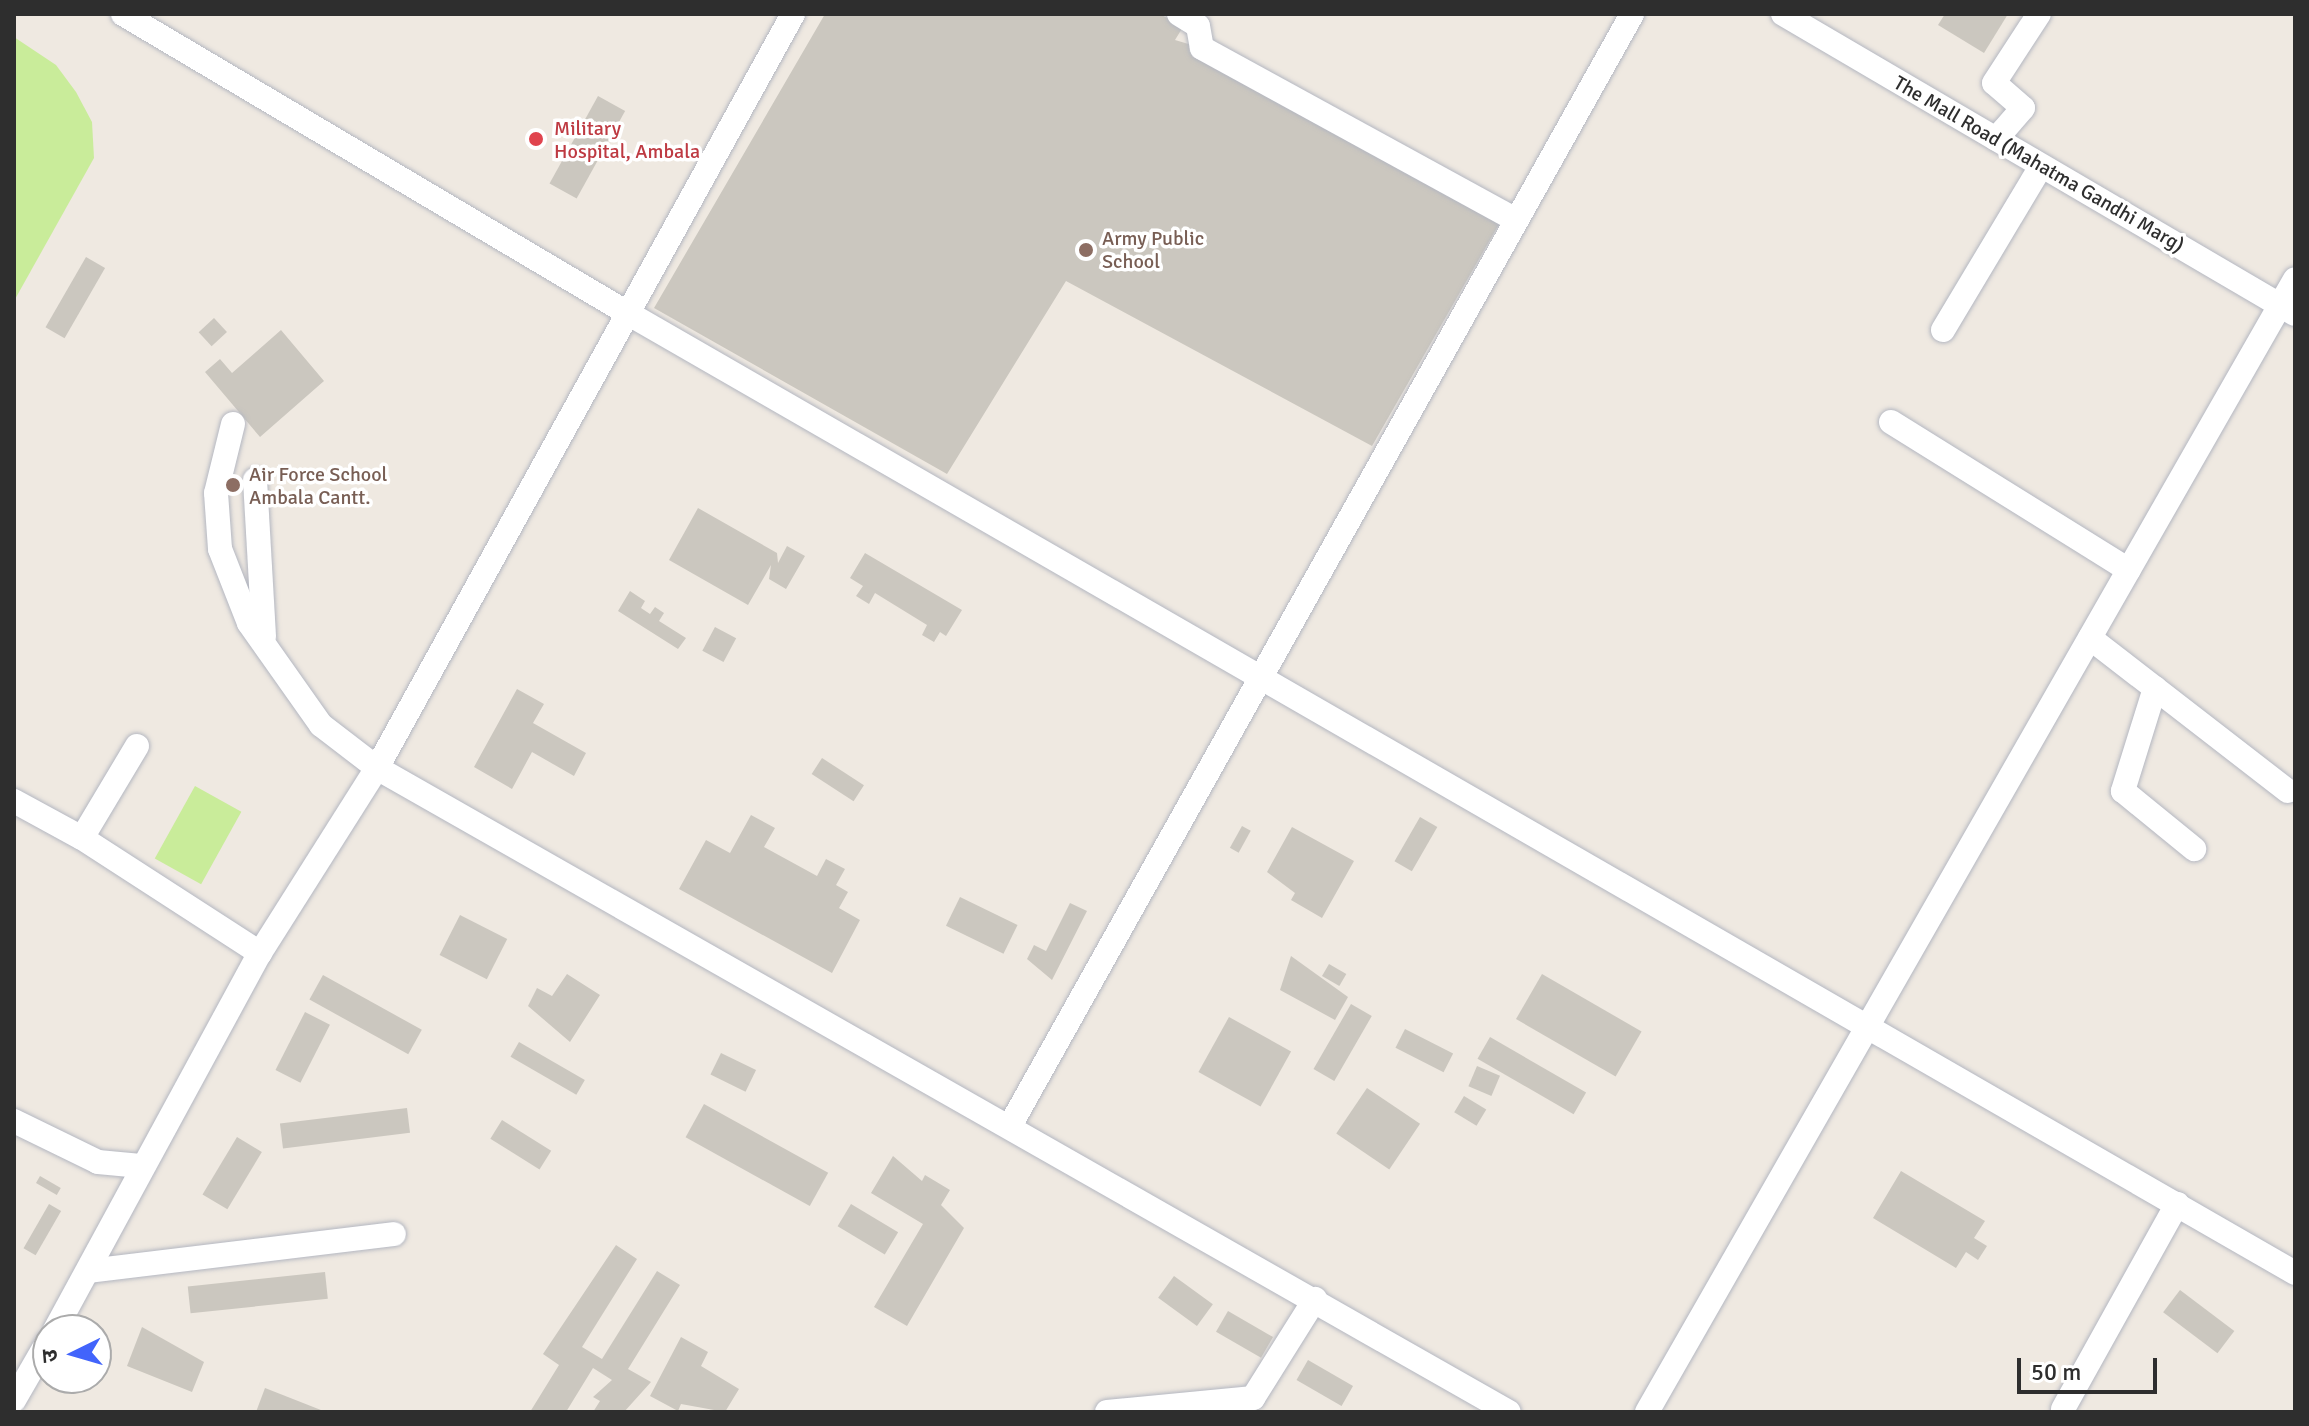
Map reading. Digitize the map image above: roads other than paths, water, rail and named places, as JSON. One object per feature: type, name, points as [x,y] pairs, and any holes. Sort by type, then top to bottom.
[{"type":"street","points":[[123,14],[624,311],[2295,1273]]},
{"type":"street","points":[[64,1314],[141,1166],[260,953],[377,768],[624,311],[793,14]]},
{"type":"street","points":[[1179,14],[1198,26],[1202,48],[1514,219]]},
{"type":"street","points":[[1011,1124],[1258,675],[1632,14]]},
{"type":"street","name":"The Mall Road (Mahatma Gandhi Marg)","points":[[1783,14],[2287,310]]},
{"type":"street","points":[[1996,139],[2023,108],[1994,83],[2039,14]]},
{"type":"street","points":[[1943,330],[2041,166]]},
{"type":"street","points":[[1647,1412],[2129,570],[2287,310],[2295,279]]},
{"type":"street","points":[[1891,422],[2129,570]]},
{"type":"street","points":[[233,424],[216,493],[220,549],[267,651],[305,711],[377,768],[1011,1124],[1509,1412]]},
{"type":"street","points":[[255,480],[267,651]]},
{"type":"street","points":[[2090,638],[2288,791]]},
{"type":"street","points":[[2155,688],[2123,791],[2194,849]]},
{"type":"street","points":[[82,838],[137,746]]},
{"type":"street","points":[[14,801],[82,838],[260,953]]},
{"type":"street","points":[[14,1121],[98,1162],[141,1166]]},
{"type":"street","points":[[2063,1409],[2177,1204]]},
{"type":"street","points":[[89,1271],[394,1234]]},
{"type":"street","points":[[1107,1412],[1253,1398],[1315,1299]]},
{"type":"street","points":[[14,1400],[32,1369]]},
{"type":"place","name":"Military Hospital, Ambala","points":[[536,139]]},
{"type":"place","name":"Army Public School","points":[[1086,250]]},
{"type":"place","name":"Air Force School Ambala Cantt.","points":[[233,485]]}]
